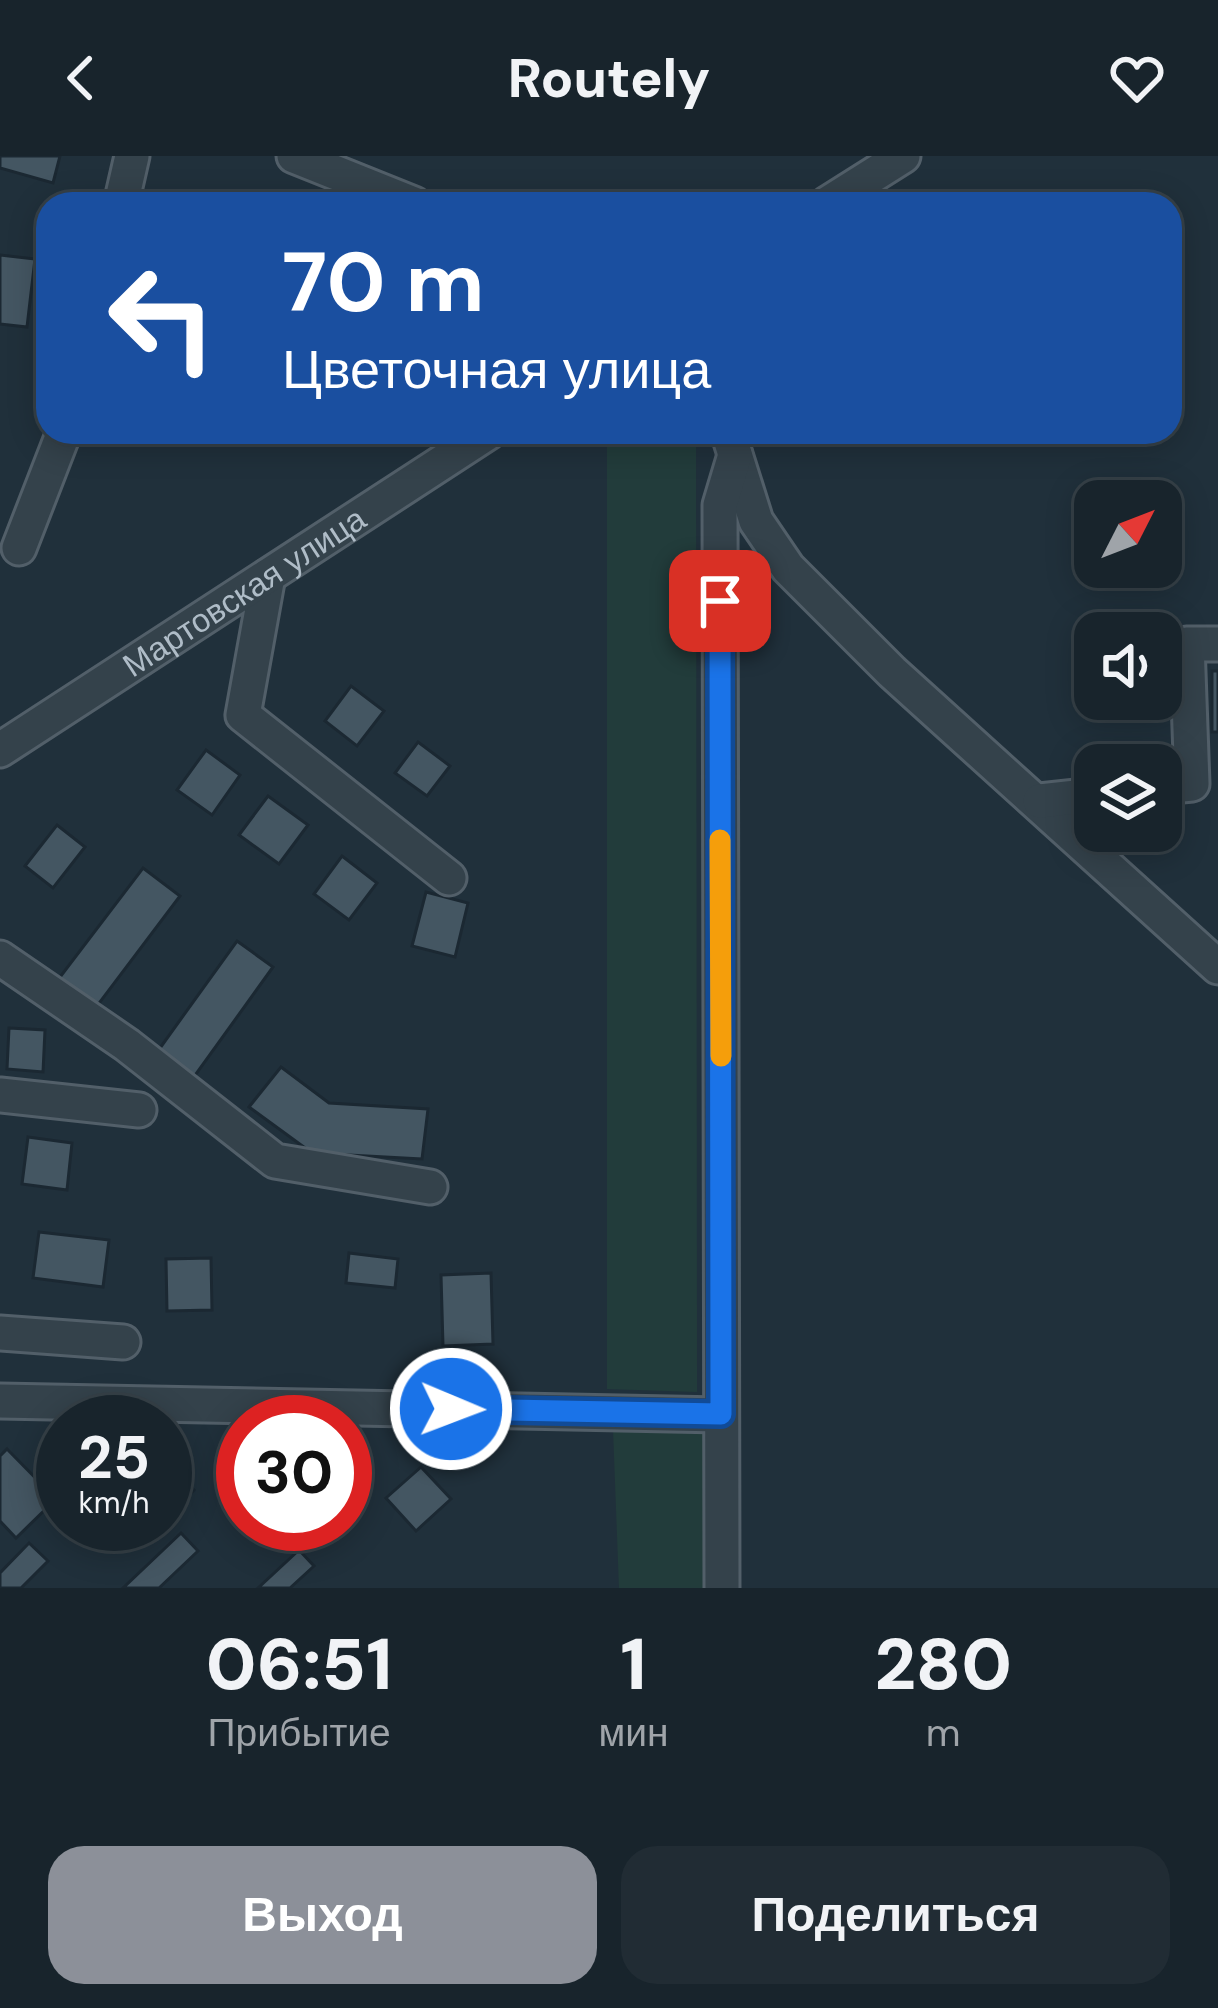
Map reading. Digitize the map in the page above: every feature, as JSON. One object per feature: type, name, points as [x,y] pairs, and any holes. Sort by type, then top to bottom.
[{"type":"street","points":[[124,192],[132,156]]},
{"type":"street","points":[[293,156],[384,192]]},
{"type":"street","points":[[846,192],[903,156]]},
{"type":"street","points":[[20,548],[59,444]]},
{"type":"street","name":"Мартовская улица","points":[[0,750],[471,444]]},
{"type":"street","points":[[731,444],[769,547],[892,672],[1040,801],[1218,967]]},
{"type":"street","points":[[722,1588],[720,505],[731,444]]},
{"type":"street","points":[[268,576],[243,715],[449,878]]},
{"type":"street","points":[[1182,785],[1192,784],[1187,644],[1218,644]]},
{"type":"street","points":[[1040,801],[1074,797]]},
{"type":"street","points":[[0,958],[127,1045],[275,1161],[430,1187]]},
{"type":"street","points":[[0,1095],[139,1110]]},
{"type":"street","points":[[0,1333],[123,1342]]},
{"type":"street","points":[[0,1401],[721,1414]]},
{"type":"green space","points":[[607,444],[696,444],[697,1392],[607,1389]]},
{"type":"green space","points":[[613,1429],[703,1432],[705,1588],[619,1588]]},
{"type":"building","points":[[0,156],[60,156],[53,183],[0,168]]},
{"type":"building","points":[[0,255],[35,259],[27,327],[0,324]]},
{"type":"building","points":[[1212,671],[1218,671],[1218,732],[1212,732]]},
{"type":"building","points":[[351,686],[384,711],[357,746],[325,721]]},
{"type":"building","points":[[418,742],[450,766],[427,796],[395,773]]},
{"type":"building","points":[[206,750],[240,775],[212,815],[177,790]]},
{"type":"building","points":[[268,796],[308,825],[279,864],[239,835]]},
{"type":"building","points":[[57,825],[85,847],[53,888],[25,866]]},
{"type":"building","points":[[342,856],[377,883],[349,920],[314,894]]},
{"type":"building","points":[[143,868],[180,896],[94,1010],[57,981]]},
{"type":"building","points":[[426,892],[468,903],[455,957],[412,946]]},
{"type":"building","points":[[237,941],[273,967],[191,1081],[155,1055]]},
{"type":"building","points":[[9,1028],[45,1030],[43,1072],[7,1069]]},
{"type":"building","points":[[281,1067],[329,1103],[428,1109],[422,1159],[312,1153],[249,1107]]},
{"type":"building","points":[[28,1137],[72,1143],[67,1190],[22,1184]]},
{"type":"building","points":[[39,1232],[109,1240],[103,1287],[33,1278]]},
{"type":"building","points":[[349,1253],[398,1259],[395,1288],[346,1283]]},
{"type":"building","points":[[211,1258],[212,1310],[167,1311],[166,1259]]},
{"type":"building","points":[[491,1273],[493,1344],[443,1346],[441,1275]]},
{"type":"building","points":[[7,1449],[36,1479],[36,1518],[16,1538],[0,1521],[0,1456]]},
{"type":"building","points":[[421,1467],[451,1499],[416,1531],[386,1498]]},
{"type":"building","points":[[29,1543],[48,1561],[21,1588],[0,1588],[0,1573]]},
{"type":"building","points":[[192,1545],[198,1551],[159,1588],[123,1588],[162,1551],[192,1551]]},
{"type":"building","points":[[298,1551],[314,1566],[290,1588],[258,1588]]},
{"type":"slow traffic","points":[[720,840],[721,1056]]},
{"type":"route","points":[[451,1409],[721,1414],[720,601]]}]
